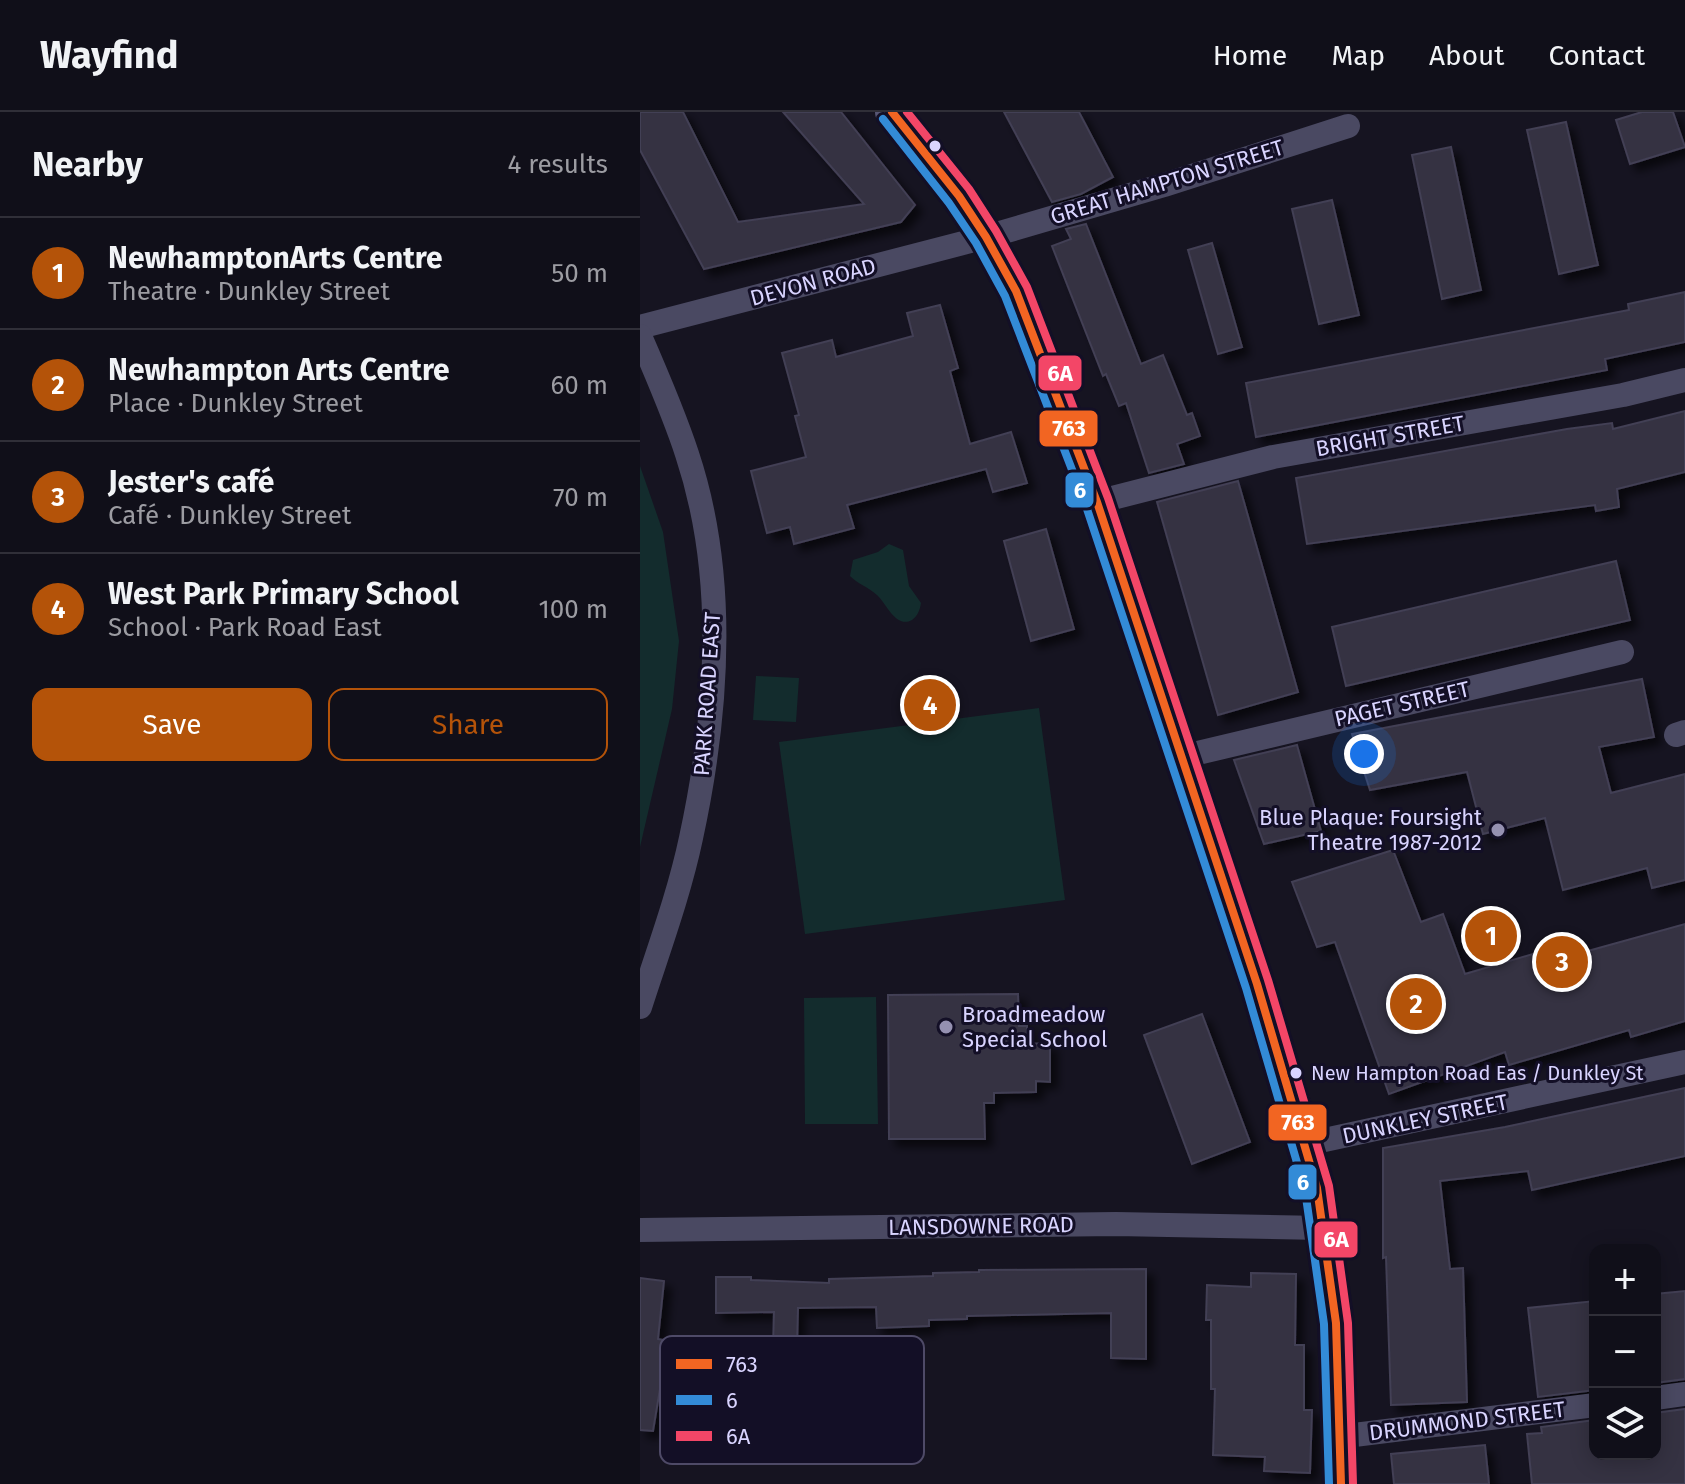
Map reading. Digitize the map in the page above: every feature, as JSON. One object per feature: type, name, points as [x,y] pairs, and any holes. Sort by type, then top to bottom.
[{"type":"street","points":[[892,112],[950,183],[986,237],[1016,291],[1097,502],[1257,984],[1306,1144],[1323,1228],[1336,1323],[1341,1484]]},
{"type":"street","name":"GREAT HAMPTON STREET","points":[[986,237],[1164,185],[1348,126]]},
{"type":"street","name":"DEVON ROAD","points":[[640,327],[986,237]]},
{"type":"street","name":"PARK ROAD EAST","points":[[640,336],[688,456],[712,572],[714,631],[708,747],[691,840],[640,1007]]},
{"type":"street","name":"BRIGHT STREET","points":[[1097,502],[1273,457],[1623,395],[1685,380]]},
{"type":"street","name":"PAGET STREET","points":[[1181,757],[1622,652]]},
{"type":"street","name":"DUNKLEY STREET","points":[[1306,1144],[1685,1062]]},
{"type":"street","name":"LANSDOWNE ROAD","points":[[640,1230],[1116,1224],[1323,1228]]},
{"type":"street","points":[[1661,1397],[1685,1394]]},
{"type":"street","name":"DRUMMOND STREET","points":[[1338,1437],[1589,1406]]},
{"type":"green space","points":[[640,466],[663,532],[679,641],[672,709],[640,847]]},
{"type":"green space","points":[[889,544],[903,550],[909,586],[921,603],[916,616],[906,622],[896,618],[877,595],[850,576],[853,560],[878,552]]},
{"type":"green space","points":[[756,676],[799,678],[796,722],[753,720]]},
{"type":"green space","points":[[1039,708],[1065,900],[805,934],[779,742]]},
{"type":"green space","points":[[876,997],[878,1124],[805,1124],[804,998]]},
{"type":"building","points":[[640,112],[683,112],[738,222],[864,204],[783,112],[841,112],[915,205],[901,222],[704,269],[640,150]]},
{"type":"building","points":[[1004,112],[1079,112],[1113,177],[1081,194],[1052,202]]},
{"type":"building","points":[[1642,112],[1673,112],[1685,147],[1630,164],[1616,120]]},
{"type":"building","points":[[1566,122],[1598,265],[1559,274],[1527,130]]},
{"type":"building","points":[[1451,147],[1481,290],[1442,299],[1412,155]]},
{"type":"building","points":[[1332,200],[1359,315],[1319,324],[1292,209]]},
{"type":"building","points":[[1086,224],[1141,364],[1163,355],[1187,415],[1192,413],[1200,436],[1177,444],[1184,464],[1149,473],[1126,403],[1119,406],[1106,374],[1103,376],[1052,246],[1071,239],[1066,229]]},
{"type":"building","points":[[1212,243],[1242,347],[1218,354],[1188,250]]},
{"type":"building","points":[[1685,292],[1685,342],[1605,359],[1607,370],[1256,437],[1246,383],[1629,310],[1628,304]]},
{"type":"building","points":[[940,305],[958,368],[950,371],[970,444],[1011,432],[1027,483],[993,492],[986,469],[847,505],[854,528],[794,544],[790,527],[767,533],[751,471],[806,457],[795,416],[799,415],[782,353],[832,340],[836,357],[913,336],[907,313]]},
{"type":"building","points":[[1685,411],[1685,472],[1617,489],[1619,507],[1596,511],[1595,505],[1307,544],[1296,478],[1567,429],[1612,423],[1613,429]]},
{"type":"building","points":[[1238,481],[1298,692],[1218,715],[1157,502]]},
{"type":"building","points":[[1046,529],[1074,629],[1031,641],[1004,541]]},
{"type":"building","points":[[1616,561],[1630,620],[1346,686],[1332,627]]},
{"type":"building","points":[[1642,679],[1654,737],[1599,747],[1611,793],[1685,774],[1685,880],[1652,888],[1647,868],[1563,890],[1545,818],[1483,834],[1467,772],[1370,790],[1352,734]]},
{"type":"building","points":[[1297,745],[1321,831],[1264,844],[1234,760]]},
{"type":"building","points":[[1393,850],[1421,922],[1443,914],[1465,974],[1574,942],[1577,954],[1685,924],[1685,1021],[1631,1037],[1629,1030],[1509,1065],[1505,1052],[1389,1094],[1335,942],[1317,947],[1292,882]]},
{"type":"building","points":[[1018,994],[1019,1026],[1027,1026],[1027,1044],[1050,1043],[1050,1082],[1036,1081],[1036,1092],[994,1093],[994,1103],[984,1103],[985,1139],[889,1139],[888,995]]},
{"type":"building","points":[[1202,1014],[1250,1142],[1192,1164],[1144,1035]]},
{"type":"building","points":[[1685,1088],[1685,1156],[1532,1190],[1528,1171],[1440,1181],[1450,1269],[1463,1268],[1467,1402],[1391,1405],[1386,1257],[1383,1258],[1383,1148],[1505,1127]]},
{"type":"building","points":[[1146,1269],[1146,1359],[1111,1358],[1111,1313],[967,1316],[967,1319],[929,1320],[929,1326],[877,1328],[876,1307],[798,1308],[797,1336],[773,1336],[774,1312],[716,1313],[716,1277],[829,1283],[829,1279],[933,1276],[933,1273]]},
{"type":"building","points":[[1251,1273],[1296,1274],[1295,1345],[1304,1345],[1304,1410],[1312,1410],[1310,1473],[1264,1471],[1265,1457],[1213,1455],[1215,1389],[1211,1389],[1211,1320],[1206,1320],[1207,1285],[1251,1287]]},
{"type":"building","points":[[640,1278],[664,1281],[658,1339],[660,1389],[653,1431],[640,1430]]},
{"type":"building","points":[[1685,1291],[1685,1379],[1661,1382],[1661,1293]]},
{"type":"building","points":[[1589,1302],[1589,1391],[1538,1397],[1528,1308]]},
{"type":"building","points":[[1685,1409],[1685,1484],[1532,1484],[1527,1434],[1542,1433],[1541,1427],[1589,1421],[1589,1460],[1661,1460],[1661,1412]]},
{"type":"building","points":[[1485,1445],[1489,1484],[1394,1484],[1391,1454]]},
{"type":"transit line","name":"763","points":[[892,112],[959,196],[1016,291],[1097,502],[1257,984],[1317,1188],[1336,1323],[1341,1484]]},
{"type":"transit line","name":"6A","points":[[907,112],[969,189],[1027,287],[1108,498],[1268,980],[1329,1186],[1348,1323],[1353,1484]]},
{"type":"transit line","name":"6","points":[[883,119],[949,203],[976,243],[1005,296],[1086,506],[1246,988],[1305,1190],[1324,1324],[1329,1484]]},
{"type":"place","name":"West Park Primary School","points":[[930,705]]},
{"type":"place","name":"Blue Plaque: Foursight Theatre 1987-2012","points":[[1498,830]]},
{"type":"place","name":"NewhamptonArts Centre","points":[[1491,936]]},
{"type":"place","name":"Jester's café","points":[[1562,962]]},
{"type":"place","name":"Newhampton Arts Centre","points":[[1416,1004]]},
{"type":"place","name":"Broadmeadow Special School","points":[[946,1027]]},
{"type":"place","name":"New Hampton Road Eas / Dunkley St","points":[[1296,1073]]}]
